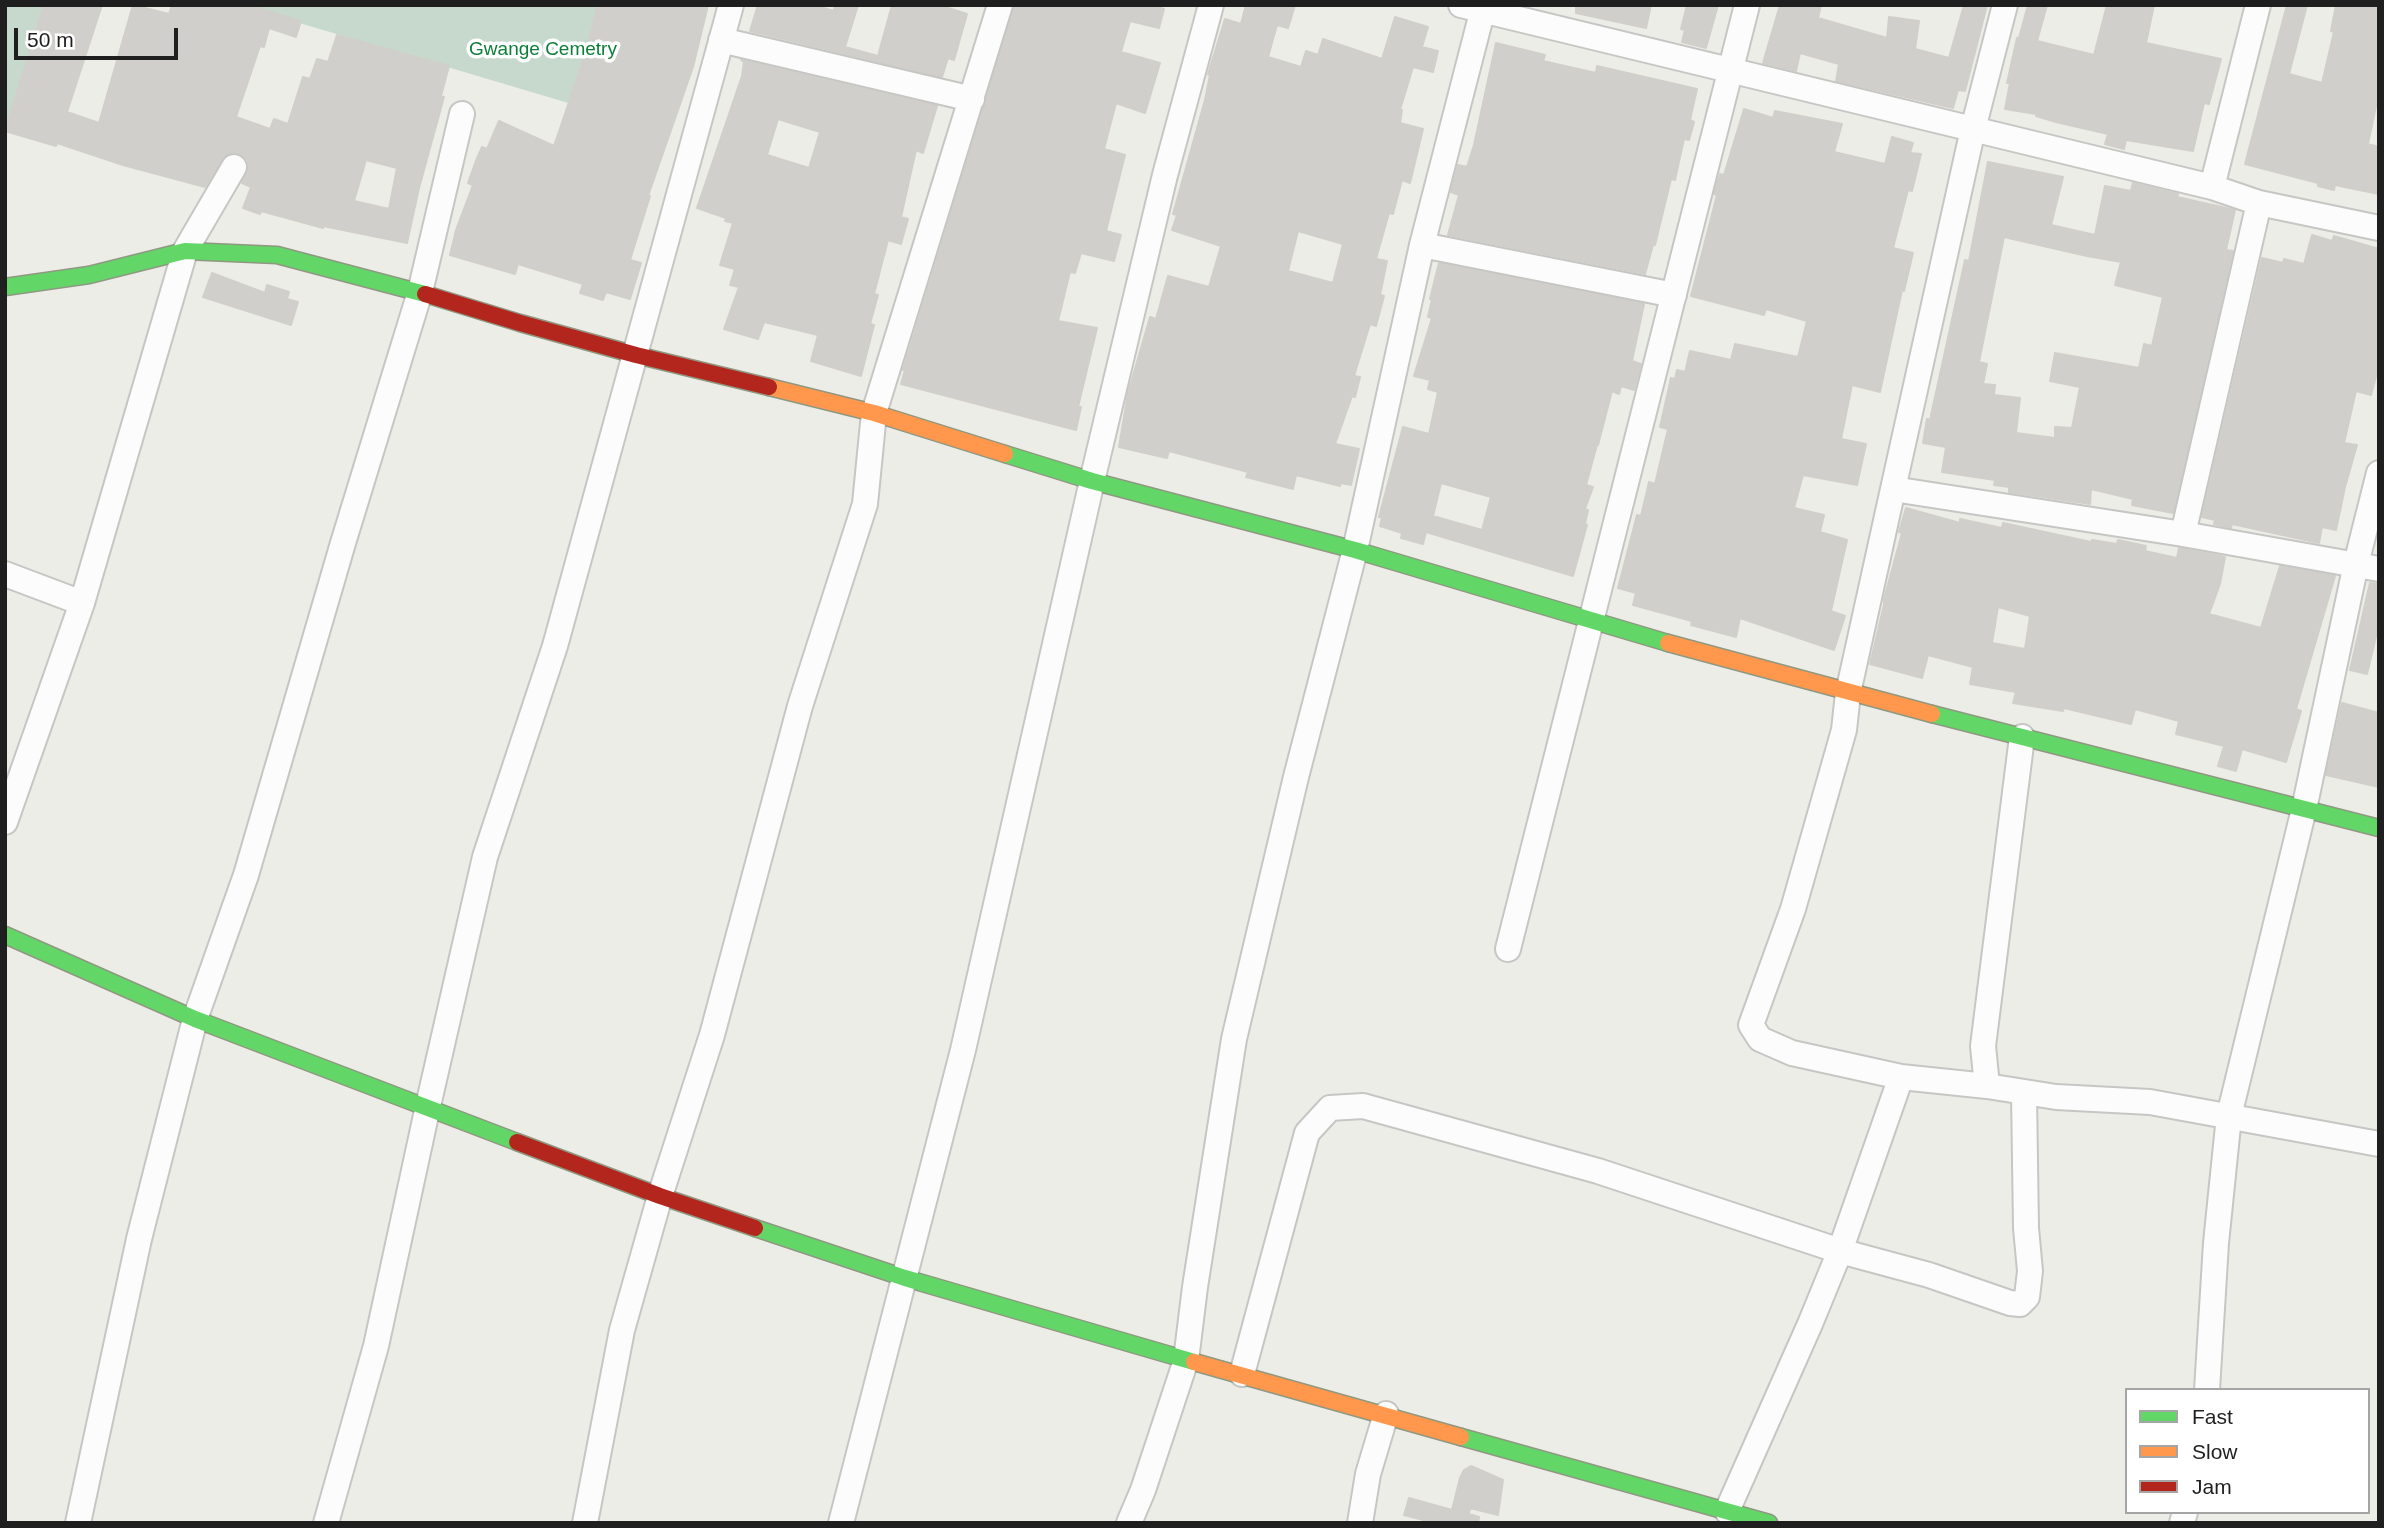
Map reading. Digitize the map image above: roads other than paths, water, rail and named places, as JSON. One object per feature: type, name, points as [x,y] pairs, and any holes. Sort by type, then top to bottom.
[{"type":"street","points":[[326,1523],[376,1346],[485,857],[555,646],[731,5]]},
{"type":"street","points":[[585,1523],[622,1330],[660,1196],[712,1034],[800,706],[865,505],[874,413],[1000,5]]},
{"type":"street","points":[[841,1523],[963,1050],[1092,481],[1165,175],[1211,5]]},
{"type":"street","points":[[1508,949],[1747,5]]},
{"type":"street","points":[[2005,5],[1973,129],[1893,489],[1848,693],[1844,730],[1793,909],[1751,1025],[1760,1039],[1792,1053],[1901,1077],[2056,1097],[2150,1102],[2379,1144]]},
{"type":"street","points":[[2212,187],[2258,5]]},
{"type":"street","points":[[1129,1523],[1143,1490],[1186,1360],[1234,1039],[1354,550],[1476,7],[2212,187],[2259,203],[2379,228]]},
{"type":"street","points":[[721,40],[972,99]]},
{"type":"street","points":[[78,1523],[139,1239],[195,1018],[246,874],[420,292],[463,114]]},
{"type":"street","points":[[5,822],[82,603],[185,251],[234,167]]},
{"type":"street","points":[[2183,534],[2259,203]]},
{"type":"street","points":[[1422,244],[1674,295]]},
{"type":"street","points":[[5,287],[89,275],[185,251],[277,255],[420,292],[636,355],[874,413],[1092,481],[1354,550],[1590,621],[1848,693],[2379,828]]},
{"type":"street","points":[[2207,1388],[2216,1243],[2229,1116],[2304,810],[2368,567],[2379,473]]},
{"type":"street","points":[[1893,489],[2183,534],[2368,567]]},
{"type":"street","points":[[5,574],[82,603]]},
{"type":"street","points":[[1987,1086],[1983,1046],[2022,737]]},
{"type":"street","points":[[5,934],[195,1018],[660,1196],[905,1278],[1186,1360],[1769,1523]]},
{"type":"street","points":[[1727,1511],[1840,1251],[1901,1077]]},
{"type":"street","points":[[1242,1374],[1307,1133],[1330,1108],[1363,1106],[1598,1171],[1840,1251],[1929,1275],[2020,1304],[2027,1297],[2030,1270],[2026,1228],[2024,1093]]},
{"type":"street","points":[[1360,1523],[1368,1474],[1386,1414]]},
{"type":"park label","name":"Gwange Cemetry","points":[[543,50]]}]
